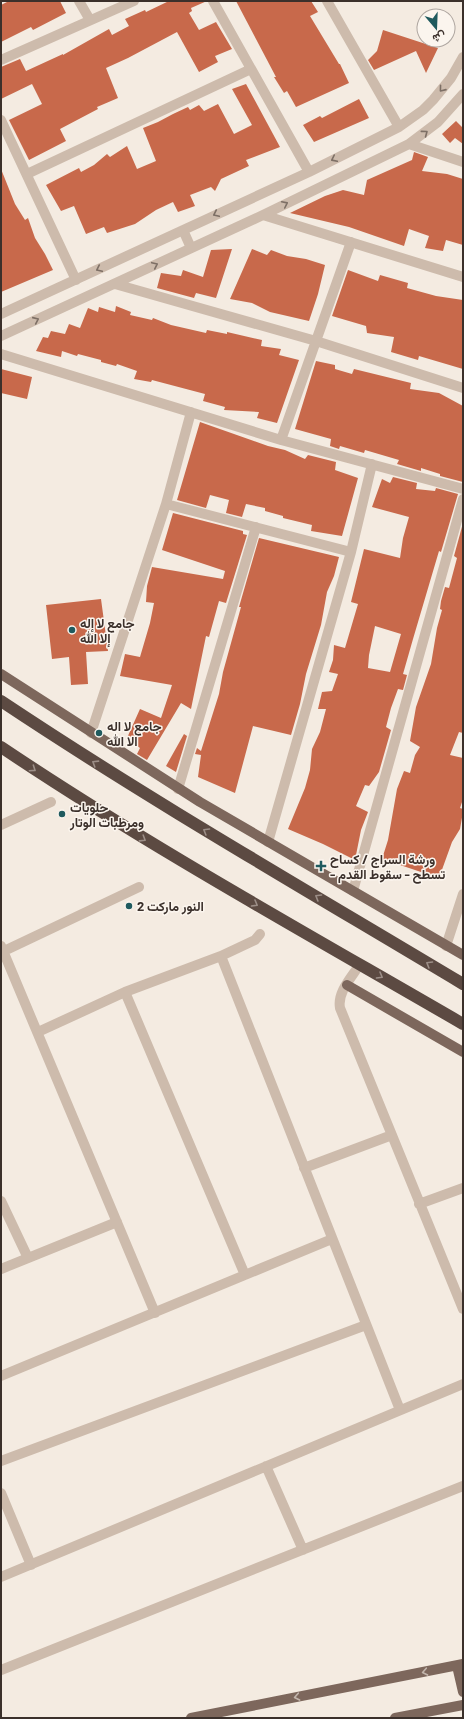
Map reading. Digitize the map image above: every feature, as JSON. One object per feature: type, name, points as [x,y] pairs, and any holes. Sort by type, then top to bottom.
[{"type":"highway","points":[[1,701],[89,760],[180,816],[463,984]]},
{"type":"highway","points":[[1,747],[69,793],[149,842],[463,1024]]},
{"type":"main road","points":[[1,674],[178,789],[463,955]]},
{"type":"main road","points":[[347,985],[463,1052]]},
{"type":"main road","points":[[191,1718],[460,1665],[463,1692]]},
{"type":"main road","points":[[395,1718],[463,1705]]},
{"type":"street","points":[[79,1],[90,20]]},
{"type":"street","points":[[1,60],[134,1]]},
{"type":"street","points":[[213,1],[309,172]]},
{"type":"street","points":[[327,1],[399,127]]},
{"type":"street","points":[[1,314],[309,172],[399,127],[433,100],[451,78],[463,57]]},
{"type":"street","points":[[27,174],[251,69]]},
{"type":"street","points":[[1,336],[263,215],[409,144],[438,122],[463,94]]},
{"type":"street","points":[[1,120],[76,280]]},
{"type":"street","points":[[409,144],[463,162]]},
{"type":"street","points":[[263,215],[463,277]]},
{"type":"street","points":[[183,230],[191,248]]},
{"type":"street","points":[[281,440],[351,242]]},
{"type":"street","points":[[115,284],[316,341],[463,388]]},
{"type":"street","points":[[1,354],[281,440],[463,489]]},
{"type":"street","points":[[91,733],[166,504],[191,412]]},
{"type":"street","points":[[268,842],[350,552],[372,464]]},
{"type":"street","points":[[353,891],[463,499]]},
{"type":"street","points":[[166,504],[350,552]]},
{"type":"street","points":[[178,789],[256,527]]},
{"type":"street","points":[[1,825],[51,802]]},
{"type":"street","points":[[139,887],[3,949],[155,1313]]},
{"type":"street","points":[[446,946],[463,894]]},
{"type":"street","points":[[38,1032],[125,992],[221,956],[255,940],[260,934]]},
{"type":"street","points":[[221,956],[400,1410]]},
{"type":"street","points":[[360,964],[339,998],[340,1008],[419,1204],[463,1308]]},
{"type":"street","points":[[125,992],[246,1275]]},
{"type":"street","points":[[304,1168],[392,1136]]},
{"type":"street","points":[[419,1204],[463,1188]]},
{"type":"street","points":[[1,1201],[28,1258]]},
{"type":"street","points":[[1,1269],[117,1222]]},
{"type":"street","points":[[1,1376],[332,1239]]},
{"type":"street","points":[[1,1461],[366,1325]]},
{"type":"street","points":[[1,1577],[463,1384]]},
{"type":"street","points":[[266,1466],[303,1550]]},
{"type":"street","points":[[1,1670],[463,1486]]},
{"type":"street","points":[[1,1493],[31,1565]]},
{"type":"building","points":[[9,1],[60,1],[66,13],[33,30],[31,27],[1,42],[1,5]]},
{"type":"building","points":[[169,1],[207,1],[191,8],[192,11],[189,13],[199,30],[216,22],[232,49],[215,56],[218,62],[199,72],[177,32],[106,68],[118,98],[97,107],[98,109],[60,129],[66,141],[29,160],[9,120],[42,104],[32,84],[1,99],[1,67],[20,59],[26,71],[63,55],[109,29],[112,35],[129,26],[125,19],[145,10],[146,12]]},
{"type":"building","points":[[236,1],[311,1],[318,12],[310,16],[340,64],[349,83],[296,107],[287,91],[284,93],[274,77],[276,77]]},
{"type":"building","points":[[383,30],[416,41],[416,48],[438,48],[426,73],[416,51],[374,70],[368,60],[377,51]]},
{"type":"building","points":[[246,84],[280,147],[246,160],[249,166],[221,179],[215,191],[211,187],[190,195],[195,206],[178,212],[173,202],[156,210],[135,224],[107,233],[104,227],[86,234],[74,206],[61,211],[46,185],[79,168],[81,172],[94,165],[107,154],[110,157],[127,146],[137,169],[156,161],[143,128],[188,107],[190,110],[199,105],[204,111],[218,104],[234,134],[252,125],[232,89]]},
{"type":"building","points":[[359,99],[369,118],[314,142],[303,125],[320,116],[322,118]]},
{"type":"building","points":[[456,121],[463,128],[463,144],[455,138],[450,143],[442,134]]},
{"type":"building","points":[[414,152],[428,157],[422,171],[447,174],[463,179],[463,245],[446,240],[443,251],[425,248],[429,236],[409,229],[404,246],[349,227],[290,213],[325,196],[343,190],[364,195],[367,180],[412,160]]},
{"type":"building","points":[[1,169],[15,204],[25,220],[28,218],[35,238],[53,270],[1,292]]},
{"type":"building","points":[[232,249],[216,298],[196,293],[194,298],[157,288],[161,273],[181,276],[183,270],[203,277],[211,250]]},
{"type":"building","points":[[252,249],[267,255],[271,250],[287,256],[306,259],[325,265],[318,294],[309,321],[270,312],[252,303],[230,299]]},
{"type":"building","points":[[348,270],[378,281],[380,275],[408,283],[407,288],[436,296],[463,300],[463,369],[419,356],[418,360],[391,352],[394,337],[367,333],[366,326],[332,316]]},
{"type":"building","points":[[116,306],[131,312],[130,315],[152,320],[153,318],[171,325],[206,333],[207,330],[227,334],[227,332],[262,340],[261,346],[281,349],[279,355],[299,360],[277,423],[257,418],[259,412],[224,410],[225,407],[203,401],[205,394],[152,380],[151,382],[134,379],[137,371],[117,364],[116,366],[101,362],[101,360],[78,354],[77,356],[62,351],[61,357],[36,351],[43,337],[48,338],[51,331],[65,334],[69,324],[80,328],[88,308],[98,312],[99,307],[115,312]]},
{"type":"building","points":[[316,361],[335,365],[335,369],[352,374],[354,369],[411,383],[410,389],[439,393],[463,406],[463,482],[440,476],[440,474],[421,468],[421,471],[397,464],[399,460],[365,450],[364,453],[340,446],[339,449],[330,446],[331,439],[295,429]]},
{"type":"building","points":[[1,369],[32,377],[27,399],[1,393]]},
{"type":"building","points":[[200,422],[268,446],[285,450],[305,459],[308,455],[336,462],[335,470],[358,478],[342,536],[311,531],[312,525],[283,518],[283,516],[265,511],[265,508],[246,504],[242,517],[226,513],[229,500],[210,495],[206,508],[177,500]]},
{"type":"building","points":[[393,477],[417,483],[416,489],[435,491],[436,488],[458,494],[441,552],[439,551],[403,674],[407,675],[403,690],[398,689],[391,708],[386,727],[391,730],[379,772],[369,786],[365,785],[356,806],[368,812],[361,830],[355,860],[288,829],[305,788],[310,770],[312,749],[320,732],[326,709],[318,709],[322,692],[332,691],[338,674],[329,672],[333,660],[334,645],[345,648],[358,604],[351,602],[364,549],[400,558],[403,538],[409,517],[372,507],[382,479],[390,483]],"holes":[[[375,626],[401,634],[390,672],[368,668]]]},
{"type":"building","points":[[173,513],[243,531],[243,534],[247,535],[226,603],[219,601],[209,637],[206,636],[191,709],[181,703],[147,760],[137,754],[140,748],[127,738],[140,709],[161,718],[172,685],[120,676],[125,654],[140,657],[150,623],[154,603],[146,602],[147,586],[152,567],[223,579],[225,571],[162,550]]},
{"type":"building","points":[[463,523],[463,733],[459,732],[450,755],[463,758],[463,799],[460,808],[463,809],[463,812],[460,829],[452,842],[439,878],[382,859],[388,840],[397,789],[404,771],[410,773],[415,755],[420,747],[410,741],[416,707],[431,664],[437,628],[442,610],[440,609],[441,601],[445,587],[449,588],[457,558],[454,556]]},
{"type":"building","points":[[259,538],[339,557],[334,576],[327,592],[321,625],[306,674],[300,704],[291,735],[253,726],[235,793],[198,777],[201,755],[195,754],[197,748],[201,751],[219,694],[223,672],[241,607],[239,607]]},
{"type":"building","points":[[101,599],[108,651],[86,652],[88,684],[71,685],[69,657],[52,659],[46,605]]},
{"type":"building","points":[[184,734],[187,736],[176,772],[166,766]]},
{"type":"place","name":"جامع لا إله إلا الله","points":[[72,630]]},
{"type":"place","name":"جامع لا اله الا الله","points":[[99,733]]},
{"type":"place","name":"حلويات ومرطبات الوتار","points":[[62,814]]},
{"type":"place","name":"ورشة السراج / كساح - تسطح - سقوط القدم","points":[[321,866]]},
{"type":"place","name":"النور ماركت 2","points":[[129,906]]}]
